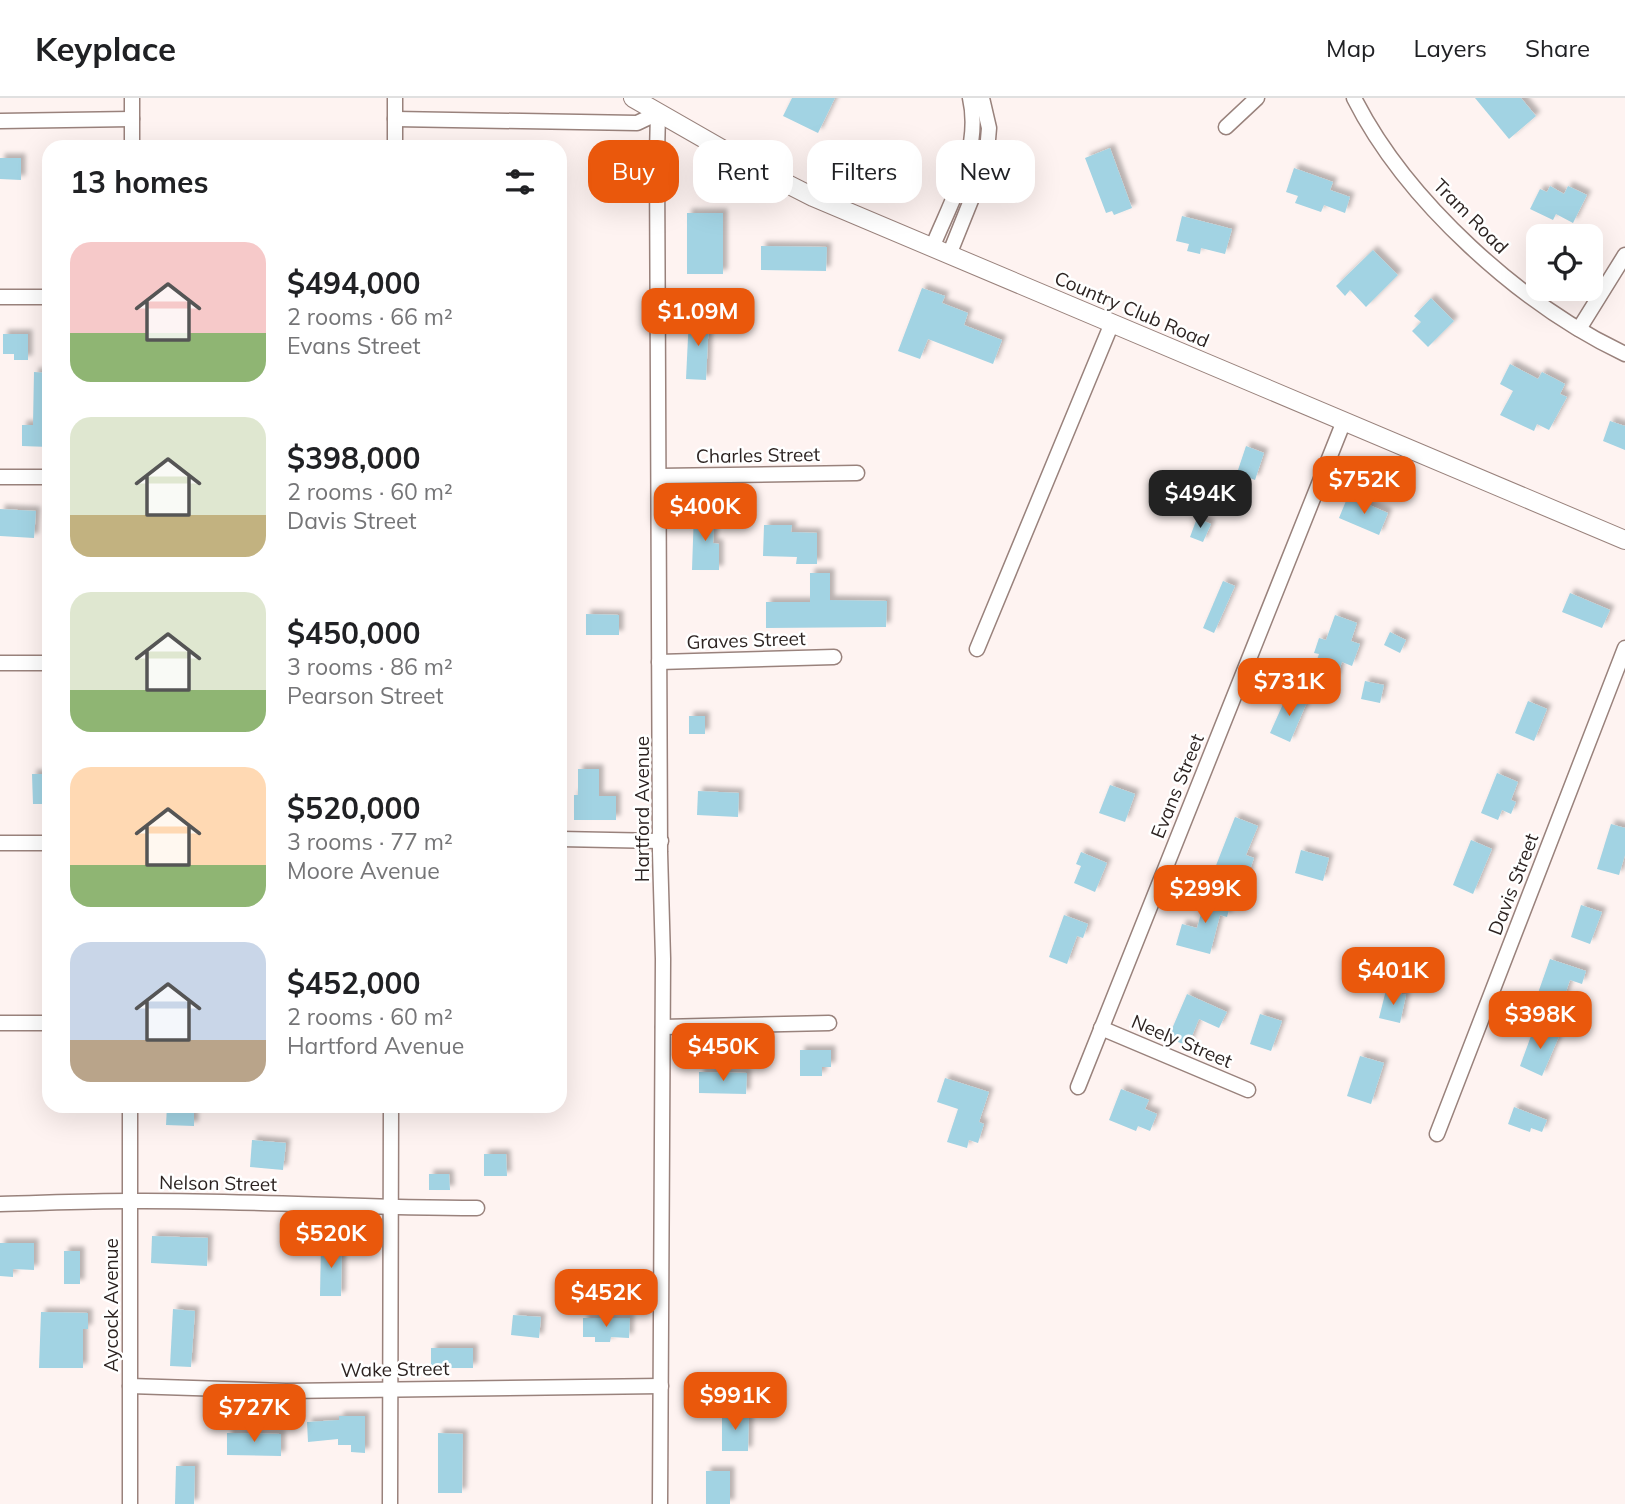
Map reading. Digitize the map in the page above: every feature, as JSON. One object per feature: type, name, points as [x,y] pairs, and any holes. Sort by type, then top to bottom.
[{"type":"street","points":[[132,98],[132,140]]},
{"type":"street","points":[[395,98],[395,140]]},
{"type":"street","name":"Country Club Road","points":[[633,98],[750,165],[813,197],[1625,540]]},
{"type":"street","points":[[940,252],[968,160],[972,133],[970,98]]},
{"type":"street","points":[[940,252],[986,163],[989,128],[982,98]]},
{"type":"street","points":[[1226,127],[1257,98]]},
{"type":"street","name":"Tram Road","points":[[1354,98],[1388,153],[1429,204],[1456,232],[1514,284],[1579,329],[1625,354]]},
{"type":"street","points":[[395,119],[638,123],[658,113]]},
{"type":"street","name":"Hartford Avenue","points":[[658,113],[663,1027],[660,1504]]},
{"type":"street","points":[[0,121],[132,119]]},
{"type":"street","points":[[1579,329],[1625,255]]},
{"type":"street","points":[[0,297],[42,297]]},
{"type":"street","points":[[977,649],[1112,323]]},
{"type":"street","name":"Evans Street","points":[[1078,1087],[1344,421]]},
{"type":"street","name":"Charles Street","points":[[659,476],[858,473]]},
{"type":"street","points":[[0,477],[42,477]]},
{"type":"street","name":"Davis Street","points":[[1437,1133],[1625,648]]},
{"type":"street","name":"Graves Street","points":[[659,662],[834,657]]},
{"type":"street","points":[[0,663],[42,663]]},
{"type":"street","points":[[567,839],[661,841]]},
{"type":"street","points":[[0,843],[42,843]]},
{"type":"street","points":[[0,1023],[42,1023]]},
{"type":"street","points":[[663,1027],[829,1023]]},
{"type":"street","name":"Neely Street","points":[[1101,1028],[1248,1090]]},
{"type":"street","name":"Aycock Avenue","points":[[130,1113],[130,1504]]},
{"type":"street","points":[[390,1113],[390,1504]]},
{"type":"street","name":"Nelson Street","points":[[0,1204],[130,1201],[477,1208]]},
{"type":"street","name":"Wake Street","points":[[130,1386],[286,1391],[661,1386]]},
{"type":"building","points":[[792,98],[835,98],[818,133],[783,116]]},
{"type":"building","points":[[1475,98],[1521,98],[1536,116],[1509,139]]},
{"type":"building","points":[[1110,148],[1132,208],[1114,215],[1112,211],[1106,213],[1085,158]]},
{"type":"building","points":[[0,158],[21,158],[21,180],[0,179]]},
{"type":"building","points":[[1294,168],[1333,182],[1330,190],[1350,197],[1345,213],[1324,205],[1321,212],[1295,203],[1298,196],[1286,192]]},
{"type":"building","points":[[1550,186],[1564,194],[1568,186],[1587,195],[1573,223],[1556,214],[1553,220],[1530,209],[1540,189],[1547,192]]},
{"type":"building","points":[[687,213],[723,213],[723,274],[687,274]]},
{"type":"building","points":[[1182,216],[1232,229],[1225,254],[1201,248],[1200,254],[1187,251],[1189,244],[1176,241]]},
{"type":"building","points":[[761,246],[827,247],[826,271],[761,270]]},
{"type":"building","points":[[1373,250],[1398,275],[1366,307],[1350,290],[1345,296],[1336,286]]},
{"type":"building","points":[[922,288],[945,296],[942,303],[968,313],[964,325],[1002,340],[993,364],[928,339],[920,359],[898,351]]},
{"type":"building","points":[[1431,298],[1454,321],[1428,347],[1412,331],[1421,322],[1414,316]]},
{"type":"building","points":[[689,317],[709,318],[706,380],[686,379]]},
{"type":"building","points":[[3,334],[28,334],[28,360],[14,360],[14,354],[3,354]]},
{"type":"building","points":[[1510,364],[1538,379],[1542,372],[1565,384],[1560,394],[1567,397],[1549,430],[1537,424],[1534,431],[1500,415],[1513,391],[1500,384]]},
{"type":"building","points":[[34,372],[42,373],[42,447],[22,446],[22,425],[33,425]]},
{"type":"building","points":[[1610,421],[1625,426],[1625,450],[1603,441]]},
{"type":"building","points":[[1246,446],[1264,453],[1255,480],[1237,473]]},
{"type":"building","points":[[1348,496],[1388,513],[1379,535],[1339,518]]},
{"type":"building","points":[[0,509],[36,511],[34,538],[0,536]]},
{"type":"building","points":[[694,511],[715,513],[713,543],[719,544],[719,570],[692,570]]},
{"type":"building","points":[[1197,518],[1211,524],[1203,542],[1190,537]]},
{"type":"building","points":[[764,525],[792,525],[791,532],[817,533],[817,564],[796,564],[797,557],[763,556]]},
{"type":"building","points":[[810,573],[830,573],[830,600],[887,601],[886,627],[766,628],[766,602],[810,602]]},
{"type":"building","points":[[1223,581],[1235,586],[1214,633],[1203,628]]},
{"type":"building","points":[[1570,593],[1610,610],[1602,628],[1562,612]]},
{"type":"building","points":[[586,614],[619,615],[619,635],[586,635]]},
{"type":"building","points":[[1335,615],[1357,623],[1351,641],[1360,644],[1352,666],[1342,662],[1336,679],[1313,671],[1319,654],[1314,653],[1319,638],[1326,640]]},
{"type":"building","points":[[1390,632],[1406,640],[1400,653],[1384,645]]},
{"type":"building","points":[[1365,681],[1384,685],[1380,703],[1361,699]]},
{"type":"building","points":[[1288,693],[1307,702],[1290,742],[1270,733]]},
{"type":"building","points":[[1528,701],[1547,709],[1534,741],[1515,733]]},
{"type":"building","points":[[689,716],[705,716],[705,734],[689,734]]},
{"type":"building","points":[[578,769],[599,769],[599,796],[616,796],[616,820],[574,820]]},
{"type":"building","points":[[1497,773],[1518,782],[1511,800],[1516,802],[1511,814],[1502,810],[1498,820],[1481,813]]},
{"type":"building","points":[[32,774],[42,774],[42,804],[33,804]]},
{"type":"building","points":[[1110,785],[1135,794],[1125,822],[1099,813]]},
{"type":"building","points":[[698,791],[739,793],[738,817],[697,815]]},
{"type":"building","points":[[1235,817],[1258,826],[1246,855],[1254,858],[1246,881],[1215,868]]},
{"type":"building","points":[[1611,824],[1625,828],[1625,855],[1619,875],[1597,869]]},
{"type":"building","points":[[1471,840],[1492,849],[1473,894],[1453,885]]},
{"type":"building","points":[[1301,850],[1329,858],[1323,881],[1295,873]]},
{"type":"building","points":[[1081,852],[1107,863],[1095,892],[1074,883],[1081,866],[1076,864]]},
{"type":"building","points":[[1207,892],[1232,899],[1227,917],[1220,915],[1210,954],[1176,945],[1182,924],[1197,928]]},
{"type":"building","points":[[1581,905],[1602,912],[1590,944],[1571,937]]},
{"type":"building","points":[[1064,915],[1088,924],[1083,938],[1077,936],[1067,964],[1049,957]]},
{"type":"building","points":[[1550,959],[1586,971],[1582,984],[1570,980],[1563,1001],[1538,993]]},
{"type":"building","points":[[1386,990],[1406,995],[1400,1023],[1379,1018]]},
{"type":"building","points":[[1187,994],[1227,1012],[1219,1028],[1199,1019],[1188,1046],[1168,1038]]},
{"type":"building","points":[[1260,1014],[1282,1021],[1271,1051],[1250,1044]]},
{"type":"building","points":[[1542,1026],[1560,1034],[1542,1076],[1520,1066],[1531,1036],[1537,1038]]},
{"type":"building","points":[[800,1050],[831,1050],[831,1067],[822,1067],[822,1076],[800,1076]]},
{"type":"building","points":[[1360,1056],[1384,1063],[1371,1104],[1347,1096]]},
{"type":"building","points":[[699,1072],[747,1073],[746,1094],[699,1093]]},
{"type":"building","points":[[945,1078],[989,1092],[979,1122],[984,1124],[978,1143],[969,1140],[967,1148],[947,1142],[958,1109],[937,1102]]},
{"type":"building","points":[[1121,1089],[1149,1100],[1145,1109],[1157,1114],[1150,1131],[1138,1126],[1136,1131],[1109,1120]]},
{"type":"building","points":[[1514,1107],[1547,1120],[1542,1132],[1531,1128],[1530,1132],[1508,1124]]},
{"type":"building","points":[[167,1113],[194,1113],[194,1126],[166,1125]]},
{"type":"building","points":[[252,1140],[286,1143],[283,1170],[250,1167]]},
{"type":"building","points":[[484,1154],[506,1154],[507,1176],[484,1176]]},
{"type":"building","points":[[429,1174],[449,1174],[450,1190],[429,1190]]},
{"type":"building","points":[[152,1236],[208,1238],[207,1266],[151,1263]]},
{"type":"building","points":[[0,1243],[34,1243],[34,1270],[13,1269],[13,1277],[0,1276]]},
{"type":"building","points":[[321,1244],[342,1244],[341,1296],[320,1296]]},
{"type":"building","points":[[64,1251],[80,1251],[80,1284],[64,1284]]},
{"type":"building","points":[[173,1309],[195,1311],[191,1367],[170,1366]]},
{"type":"building","points":[[41,1312],[88,1313],[88,1329],[83,1329],[83,1368],[39,1368]]},
{"type":"building","points":[[513,1315],[541,1317],[539,1338],[511,1335]]},
{"type":"building","points":[[583,1318],[630,1318],[629,1338],[611,1337],[610,1342],[595,1342],[595,1337],[583,1337]]},
{"type":"building","points":[[431,1348],[473,1348],[473,1368],[431,1368]]},
{"type":"building","points":[[722,1414],[749,1414],[748,1451],[722,1451]]},
{"type":"building","points":[[339,1416],[365,1416],[365,1453],[351,1452],[351,1445],[338,1445],[338,1439],[308,1442],[307,1422],[339,1420]]},
{"type":"building","points":[[227,1433],[281,1434],[281,1456],[227,1455]]},
{"type":"building","points":[[438,1433],[463,1434],[462,1493],[438,1493]]},
{"type":"building","points":[[176,1466],[195,1466],[194,1504],[175,1504]]},
{"type":"building","points":[[706,1471],[730,1471],[730,1504],[706,1504]]}]
